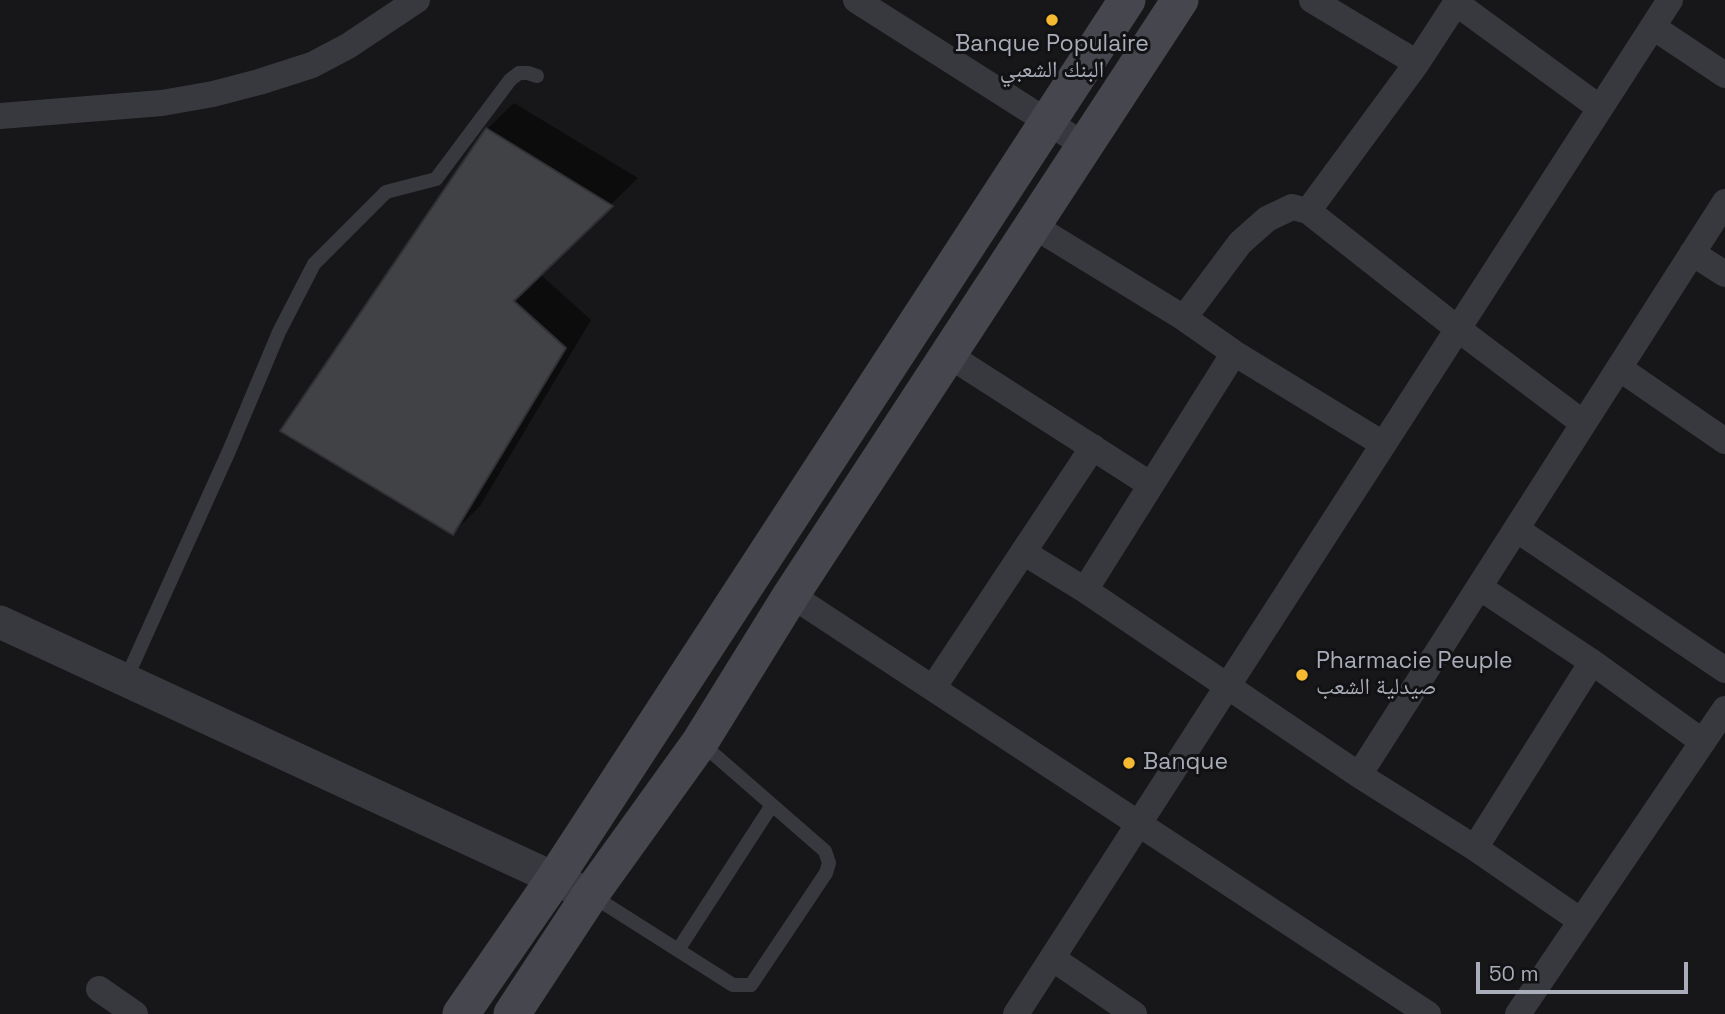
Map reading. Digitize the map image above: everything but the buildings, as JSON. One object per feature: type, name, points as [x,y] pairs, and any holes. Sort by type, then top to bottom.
[{"type":"main road","points":[[461,1014],[555,878],[1127,0]]},
{"type":"main road","points":[[512,1014],[590,895],[699,742],[791,595],[1181,0]]},
{"type":"main road","points":[[800,504],[837,526]]},
{"type":"main road","points":[[721,623],[760,646]]},
{"type":"street","points":[[0,116],[162,103],[259,82],[324,58],[348,46],[417,0]]},
{"type":"street","points":[[856,0],[1084,145]]},
{"type":"street","points":[[1311,0],[1417,62]]},
{"type":"street","points":[[1016,1014],[1670,0]]},
{"type":"street","points":[[1308,211],[1417,62],[1457,2],[1600,108]]},
{"type":"street","points":[[1653,27],[1725,75]]},
{"type":"street","points":[[1359,775],[1725,202]]},
{"type":"street","points":[[1184,318],[1240,243],[1267,219],[1292,207],[1308,211],[1583,423]]},
{"type":"street","points":[[1032,225],[1384,444]]},
{"type":"street","points":[[1692,253],[1725,274]]},
{"type":"street","points":[[1085,590],[1234,353]]},
{"type":"street","points":[[950,356],[1151,485]]},
{"type":"street","points":[[1619,368],[1725,441]]},
{"type":"street","points":[[933,688],[1093,447]]},
{"type":"street","points":[[1516,529],[1725,670]]},
{"type":"street","points":[[1023,552],[1085,590],[1581,921]]},
{"type":"street","points":[[1479,587],[1592,662],[1703,742]]},
{"type":"street","points":[[791,595],[1428,1014]]},
{"type":"street","points":[[0,622],[590,895]]},
{"type":"street","points":[[1475,848],[1592,662]]},
{"type":"street","points":[[1518,1014],[1725,709]]},
{"type":"street","points":[[1052,958],[1134,1014]]},
{"type":"street","points":[[99,989],[135,1014]]},
{"type":"lane","points":[[127,679],[279,332],[314,264],[386,192],[436,179],[510,80],[519,73],[537,76]]},
{"type":"lane","points":[[590,895],[733,985],[751,985],[826,873],[829,863],[825,851],[699,742]]},
{"type":"lane","points":[[678,950],[772,805]]},
{"type":"place","name":"Banque Populaire البنك الشعبي","points":[[1052,20]]},
{"type":"place","name":"Pharmacie Peuple صيدلية الشعب","points":[[1302,675]]},
{"type":"place","name":"Banque","points":[[1129,763]]}]
